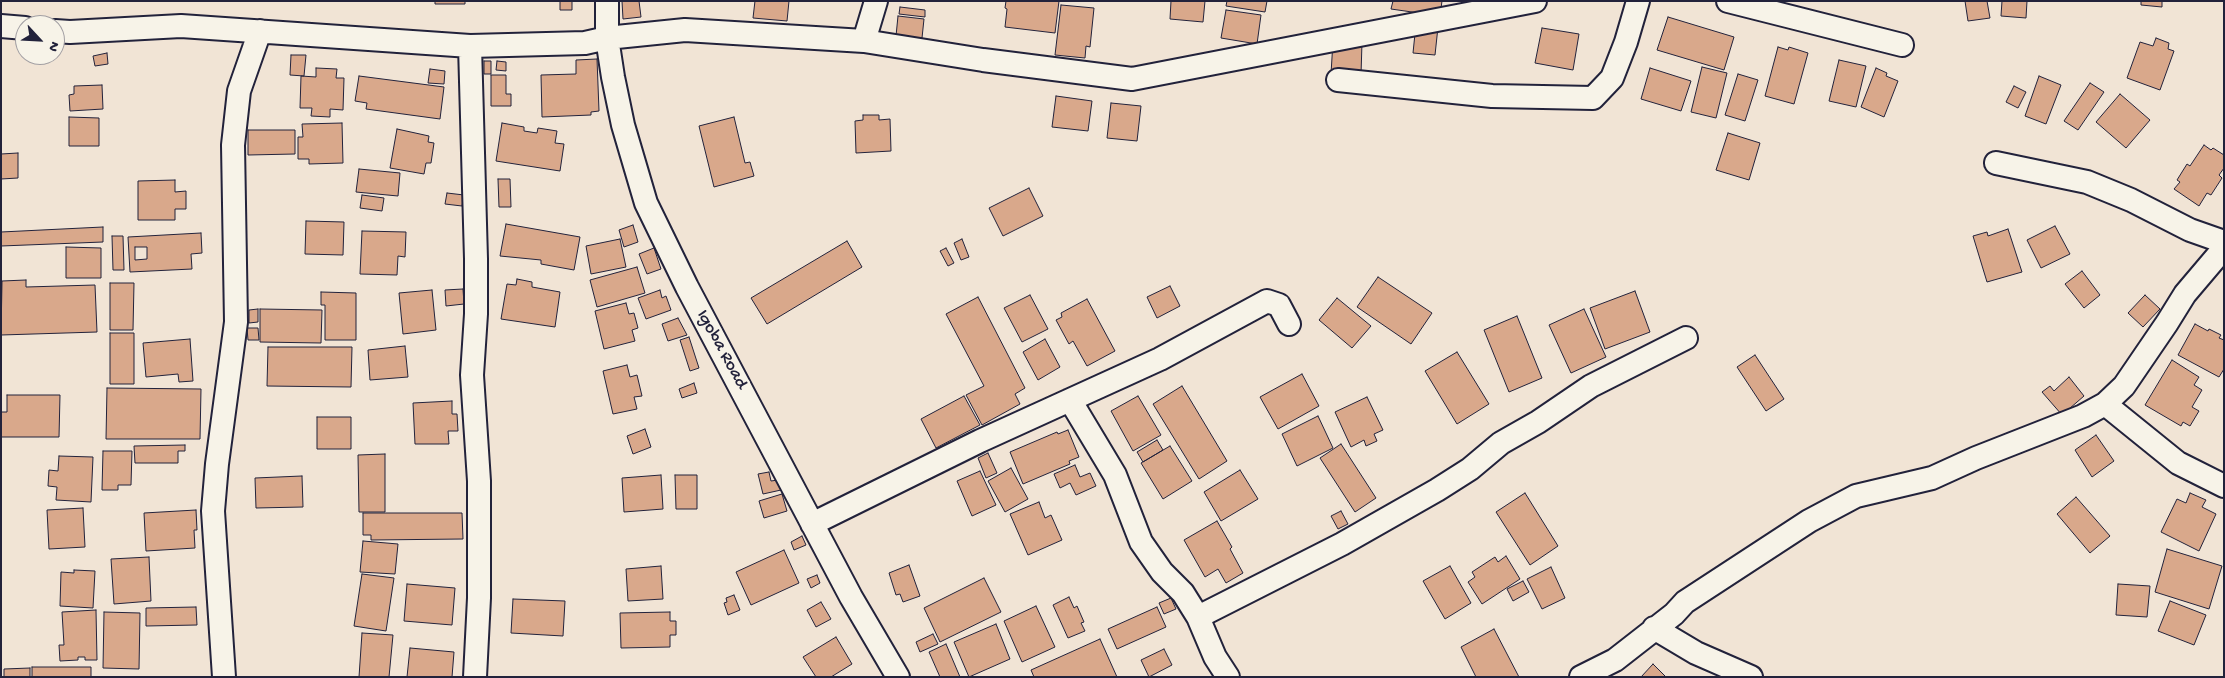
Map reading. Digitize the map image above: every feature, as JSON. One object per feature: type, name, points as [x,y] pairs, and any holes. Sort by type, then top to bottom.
[{"type":"street","name":"Igoba Road","points":[[607,1],[607,38],[623,124],[646,203],[687,287],[812,524],[851,597],[898,677]]},
{"type":"street","points":[[864,41],[876,1]]},
{"type":"street","points":[[65,32],[182,26],[470,46],[585,43],[607,38],[685,30],[864,41],[983,60],[1132,78],[1534,1]]},
{"type":"street","points":[[1338,80],[1492,96],[1593,98],[1612,78],[1626,42],[1638,1]]},
{"type":"street","points":[[1728,1],[1902,45]]},
{"type":"street","points":[[1,26],[15,27]]},
{"type":"street","points":[[224,677],[213,511],[217,464],[236,322],[233,145],[239,91],[260,31]]},
{"type":"street","points":[[470,46],[476,259],[476,314],[472,376],[479,481],[479,598],[475,677]]},
{"type":"street","points":[[1996,163],[2087,182],[2131,200],[2190,230],[2224,242]]},
{"type":"street","points":[[1581,677],[1615,660],[1686,602],[1809,521],[1856,496],[1932,478],[1976,458],[2083,416],[2105,404],[2124,386],[2185,294],[2224,248]]},
{"type":"street","points":[[812,524],[980,441],[1160,359],[1267,302],[1279,304],[1289,324]]},
{"type":"street","points":[[1198,617],[1342,544],[1430,494],[1470,469],[1501,443],[1538,422],[1591,386],[1686,338]]},
{"type":"street","points":[[1070,400],[1115,475],[1141,542],[1162,572],[1182,593],[1198,617],[1215,657],[1228,677]]},
{"type":"street","points":[[2105,404],[2178,463],[2224,486]]},
{"type":"street","points":[[1654,628],[1696,653],[1751,677]]},
{"type":"building","points":[[435,1],[465,1],[465,4],[435,4]]},
{"type":"building","points":[[560,1],[572,1],[572,10],[560,10]]},
{"type":"building","points":[[622,1],[639,1],[641,17],[623,19]]},
{"type":"building","points":[[755,1],[789,1],[787,21],[753,18]]},
{"type":"building","points":[[1006,1],[1059,1],[1055,33],[1005,27]]},
{"type":"building","points":[[1171,1],[1205,1],[1203,22],[1170,19]]},
{"type":"building","points":[[1227,1],[1267,1],[1265,12],[1226,6]]},
{"type":"building","points":[[1393,1],[1442,1],[1440,16],[1391,9]]},
{"type":"building","points":[[1965,1],[1987,1],[1990,18],[1968,21]]},
{"type":"building","points":[[2002,1],[2027,1],[2026,18],[2001,16]]},
{"type":"building","points":[[2141,1],[2162,1],[2162,7],[2141,5]]},
{"type":"building","points":[[1061,5],[1094,8],[1090,47],[1086,46],[1085,58],[1055,55]]},
{"type":"building","points":[[900,7],[925,10],[925,17],[899,14]]},
{"type":"building","points":[[1226,10],[1261,15],[1257,44],[1221,38]]},
{"type":"building","points":[[898,16],[924,19],[922,38],[896,36]]},
{"type":"building","points":[[1668,17],[1734,37],[1724,70],[1657,50]]},
{"type":"building","points":[[1416,24],[1438,27],[1435,55],[1413,53]]},
{"type":"building","points":[[1542,28],[1579,34],[1573,70],[1535,63]]},
{"type":"building","points":[[2156,38],[2169,43],[2168,49],[2174,51],[2160,90],[2127,78],[2140,42],[2153,46]]},
{"type":"building","points":[[1333,41],[1362,42],[1361,75],[1331,74]]},
{"type":"building","points":[[1778,47],[1788,50],[1789,47],[1808,53],[1794,104],[1765,96]]},
{"type":"building","points":[[107,53],[108,64],[95,66],[93,56]]},
{"type":"building","points":[[291,55],[306,55],[304,76],[290,75]]},
{"type":"building","points":[[597,59],[599,111],[591,112],[591,115],[542,117],[541,75],[576,74],[576,60]]},
{"type":"building","points":[[1839,60],[1866,66],[1856,107],[1829,101]]},
{"type":"building","points":[[484,61],[491,61],[491,74],[484,74]]},
{"type":"building","points":[[497,61],[506,62],[506,71],[496,70]]},
{"type":"building","points":[[1702,67],[1727,73],[1716,118],[1691,112]]},
{"type":"building","points":[[316,68],[337,69],[336,78],[344,78],[343,110],[330,109],[330,117],[311,116],[312,108],[300,108],[301,76],[316,77]]},
{"type":"building","points":[[1650,68],[1691,81],[1681,111],[1641,99]]},
{"type":"building","points":[[1876,68],[1887,73],[1886,76],[1898,81],[1884,117],[1861,107]]},
{"type":"building","points":[[430,69],[445,71],[444,84],[428,83]]},
{"type":"building","points":[[1738,74],[1758,80],[1745,121],[1725,115]]},
{"type":"building","points":[[491,75],[506,75],[506,94],[511,94],[511,106],[491,106]]},
{"type":"building","points":[[359,76],[444,87],[440,119],[366,109],[367,103],[355,101]]},
{"type":"building","points":[[2039,76],[2061,85],[2046,124],[2025,116]]},
{"type":"building","points":[[2090,83],[2104,92],[2078,130],[2064,121]]},
{"type":"building","points":[[102,85],[103,109],[70,111],[69,95],[74,94],[74,86]]},
{"type":"building","points":[[2014,86],[2026,92],[2018,108],[2006,102]]},
{"type":"building","points":[[2120,94],[2150,120],[2126,148],[2096,122]]},
{"type":"building","points":[[1056,96],[1092,101],[1088,131],[1052,127]]},
{"type":"building","points":[[1111,103],[1141,106],[1137,141],[1107,138]]},
{"type":"building","points":[[863,115],[879,115],[879,120],[890,119],[891,151],[856,153],[855,121],[863,120]]},
{"type":"building","points":[[69,117],[99,118],[99,146],[69,146]]},
{"type":"building","points":[[734,117],[745,163],[750,162],[754,176],[714,187],[699,126]]},
{"type":"building","points":[[342,123],[343,163],[309,164],[309,159],[298,159],[298,137],[303,137],[302,124]]},
{"type":"building","points":[[502,123],[524,127],[524,131],[537,133],[538,128],[557,131],[555,143],[564,144],[560,171],[496,161]]},
{"type":"building","points":[[397,129],[429,136],[428,142],[434,143],[431,163],[426,163],[424,174],[390,168]]},
{"type":"building","points":[[248,130],[295,130],[295,154],[248,155]]},
{"type":"building","points":[[1728,133],[1760,143],[1749,180],[1716,170]]},
{"type":"building","points":[[2204,145],[2224,155],[2224,168],[2219,175],[2222,178],[2211,195],[2207,193],[2199,206],[2174,189],[2180,182],[2177,180],[2187,164],[2190,166]]},
{"type":"building","points":[[18,153],[18,178],[1,179],[1,154]]},
{"type":"building","points":[[359,169],[400,173],[398,196],[356,192]]},
{"type":"building","points":[[498,179],[510,179],[511,207],[499,207]]},
{"type":"building","points":[[175,180],[175,192],[186,191],[186,209],[175,209],[175,220],[138,220],[138,181]]},
{"type":"building","points":[[1029,188],[1043,216],[1003,236],[989,208]]},
{"type":"building","points":[[447,193],[464,195],[462,206],[445,204]]},
{"type":"building","points":[[362,195],[384,198],[382,211],[360,208]]},
{"type":"building","points":[[306,221],[344,222],[343,255],[305,254]]},
{"type":"building","points":[[506,224],[580,237],[574,270],[541,264],[541,260],[500,256]]},
{"type":"building","points":[[633,225],[638,242],[624,247],[619,230]]},
{"type":"building","points":[[2055,226],[2070,254],[2041,268],[2027,240]]},
{"type":"building","points":[[103,227],[103,242],[1,246],[1,232]]},
{"type":"building","points":[[2008,229],[2022,272],[1987,282],[1973,236],[1987,232],[1988,236]]},
{"type":"building","points":[[362,231],[406,232],[405,257],[398,256],[397,275],[360,274]]},
{"type":"building","points":[[201,233],[202,253],[191,254],[192,269],[130,272],[128,237]],"holes":[[[135,247],[147,247],[147,259],[135,260]]]},
{"type":"building","points":[[112,236],[123,236],[124,270],[113,270]]},
{"type":"building","points":[[620,239],[626,267],[591,274],[586,246]]},
{"type":"building","points":[[962,239],[969,257],[961,260],[954,243]]},
{"type":"building","points":[[847,241],[862,267],[767,324],[751,298]]},
{"type":"building","points":[[66,247],[101,248],[101,278],[66,278]]},
{"type":"building","points":[[654,248],[661,269],[647,274],[639,254]]},
{"type":"building","points":[[946,248],[954,263],[948,266],[940,251]]},
{"type":"building","points":[[637,267],[645,293],[597,307],[590,280]]},
{"type":"building","points":[[2082,271],[2100,295],[2084,308],[2065,284]]},
{"type":"building","points":[[1378,277],[1432,313],[1411,344],[1357,307]]},
{"type":"building","points":[[517,279],[532,282],[532,287],[560,292],[555,327],[501,319],[507,284],[516,285]]},
{"type":"building","points":[[26,280],[26,287],[95,285],[97,332],[1,335],[2,281]]},
{"type":"building","points":[[110,283],[134,283],[133,330],[110,330]]},
{"type":"building","points":[[1170,286],[1180,306],[1157,318],[1147,297]]},
{"type":"building","points":[[463,289],[464,304],[446,306],[445,290]]},
{"type":"building","points":[[432,290],[436,330],[403,334],[399,293]]},
{"type":"building","points":[[660,290],[662,298],[666,296],[671,310],[646,319],[638,298]]},
{"type":"building","points":[[1635,291],[1650,332],[1605,349],[1590,308]]},
{"type":"building","points":[[321,292],[356,293],[356,340],[325,340],[325,305],[321,305]]},
{"type":"building","points":[[1030,295],[1048,329],[1022,342],[1004,308]]},
{"type":"building","points":[[2145,295],[2160,309],[2143,327],[2128,313]]},
{"type":"building","points":[[978,297],[1025,388],[1015,394],[1020,404],[982,425],[966,395],[984,386],[946,314]]},
{"type":"building","points":[[1337,298],[1371,326],[1352,348],[1319,320]]},
{"type":"building","points":[[1087,299],[1115,351],[1087,366],[1073,341],[1069,344],[1056,320],[1062,317],[1061,313]]},
{"type":"building","points":[[626,303],[629,314],[634,313],[638,328],[632,330],[635,341],[604,349],[595,311]]},
{"type":"building","points":[[258,309],[258,322],[249,323],[249,310]]},
{"type":"building","points":[[260,309],[322,310],[321,343],[260,342]]},
{"type":"building","points":[[1584,309],[1606,357],[1571,373],[1549,325]]},
{"type":"building","points":[[1517,316],[1542,378],[1509,392],[1484,330]]},
{"type":"building","points":[[678,318],[687,335],[668,341],[662,324]]},
{"type":"building","points":[[2195,324],[2221,335],[2219,338],[2224,340],[2224,369],[2219,377],[2178,355]]},
{"type":"building","points":[[247,328],[258,328],[259,340],[248,340]]},
{"type":"building","points":[[110,333],[134,333],[134,384],[110,384]]},
{"type":"building","points":[[689,337],[699,368],[690,371],[680,340]]},
{"type":"building","points":[[190,339],[193,381],[179,382],[178,374],[146,377],[143,343]]},
{"type":"building","points":[[1045,339],[1060,367],[1038,380],[1023,352]]},
{"type":"building","points":[[405,346],[408,377],[370,380],[368,350]]},
{"type":"building","points":[[268,347],[352,347],[351,387],[267,386]]},
{"type":"building","points":[[1457,352],[1489,404],[1457,424],[1425,371]]},
{"type":"building","points":[[1755,355],[1784,399],[1766,411],[1737,367]]},
{"type":"building","points":[[2172,360],[2199,377],[2194,385],[2202,390],[2192,407],[2199,411],[2190,426],[2183,422],[2181,426],[2145,405]]},
{"type":"building","points":[[627,365],[630,377],[637,375],[642,396],[634,397],[637,409],[613,414],[603,371]]},
{"type":"building","points":[[1302,374],[1319,406],[1278,429],[1260,397]]},
{"type":"building","points":[[2069,377],[2084,396],[2062,415],[2042,392],[2050,386],[2054,391]]},
{"type":"building","points":[[694,383],[697,393],[682,398],[679,389]]},
{"type":"building","points":[[1182,386],[1227,461],[1199,479],[1153,404]]},
{"type":"building","points":[[107,388],[201,389],[200,439],[106,439]]},
{"type":"building","points":[[7,395],[60,395],[59,437],[1,437],[1,412],[7,412]]},
{"type":"building","points":[[964,396],[980,425],[936,448],[921,419]]},
{"type":"building","points":[[1138,396],[1161,435],[1133,451],[1111,411]]},
{"type":"building","points":[[1367,397],[1383,430],[1374,434],[1377,441],[1366,446],[1364,440],[1351,447],[1335,412]]},
{"type":"building","points":[[452,401],[452,414],[457,414],[458,431],[448,431],[449,444],[415,444],[413,403]]},
{"type":"building","points":[[1318,416],[1333,448],[1297,466],[1282,434]]},
{"type":"building","points":[[317,417],[351,417],[351,449],[317,449]]},
{"type":"building","points":[[645,429],[651,447],[633,454],[627,436]]},
{"type":"building","points":[[1068,430],[1079,457],[1069,461],[1070,464],[1023,484],[1010,452],[1057,432],[1058,434]]},
{"type":"building","points":[[2096,435],[2114,461],[2092,477],[2075,450]]},
{"type":"building","points":[[1157,440],[1163,450],[1143,462],[1137,452]]},
{"type":"building","points":[[1341,444],[1376,498],[1355,512],[1320,458]]},
{"type":"building","points":[[185,445],[185,451],[178,451],[178,463],[135,463],[134,446]]},
{"type":"building","points":[[1170,446],[1192,481],[1163,499],[1141,463]]},
{"type":"building","points":[[103,451],[132,451],[131,485],[118,485],[118,490],[102,490]]},
{"type":"building","points":[[988,453],[997,473],[986,478],[978,458]]},
{"type":"building","points":[[385,454],[385,512],[359,512],[358,455]]},
{"type":"building","points":[[59,456],[93,457],[91,502],[56,500],[57,487],[48,486],[49,470],[58,471]]},
{"type":"building","points":[[1075,465],[1080,477],[1090,473],[1096,486],[1076,495],[1070,483],[1060,488],[1054,474]]},
{"type":"building","points":[[1011,468],[1028,499],[1005,512],[988,481]]},
{"type":"building","points":[[1240,470],[1258,499],[1221,521],[1204,492]]},
{"type":"building","points":[[980,471],[996,505],[972,516],[957,481]]},
{"type":"building","points":[[769,472],[771,481],[778,480],[781,490],[763,494],[758,474]]},
{"type":"building","points":[[661,475],[663,509],[624,512],[622,478]]},
{"type":"building","points":[[675,475],[697,475],[697,509],[676,509]]},
{"type":"building","points":[[302,476],[303,507],[256,508],[255,478]]},
{"type":"building","points":[[1525,493],[1558,546],[1530,565],[1496,512]]},
{"type":"building","points":[[2190,493],[2206,500],[2202,507],[2216,514],[2199,551],[2161,532],[2177,499],[2186,503]]},
{"type":"building","points":[[782,494],[787,511],[764,518],[759,501]]},
{"type":"building","points":[[2076,497],[2110,536],[2090,553],[2057,514]]},
{"type":"building","points":[[1039,502],[1045,518],[1051,515],[1062,540],[1028,555],[1010,514]]},
{"type":"building","points":[[83,508],[85,547],[49,549],[47,510]]},
{"type":"building","points":[[196,510],[197,530],[194,530],[195,548],[146,551],[144,513]]},
{"type":"building","points":[[1341,511],[1348,524],[1338,529],[1331,516]]},
{"type":"building","points":[[363,513],[462,513],[463,539],[371,540],[371,535],[363,535]]},
{"type":"building","points":[[1217,521],[1232,547],[1230,549],[1243,573],[1226,583],[1218,569],[1205,577],[1184,540]]},
{"type":"building","points":[[802,536],[806,545],[794,550],[791,542]]},
{"type":"building","points":[[363,541],[398,544],[395,574],[360,572]]},
{"type":"building","points":[[2167,549],[2222,566],[2209,609],[2155,592]]},
{"type":"building","points":[[784,550],[799,583],[751,605],[736,572]]},
{"type":"building","points":[[1506,556],[1520,579],[1482,604],[1468,582],[1475,577],[1472,572],[1495,557],[1498,562]]},
{"type":"building","points":[[149,557],[151,601],[114,604],[111,559]]},
{"type":"building","points":[[909,565],[920,596],[903,602],[900,594],[896,595],[889,573]]},
{"type":"building","points":[[661,566],[663,599],[628,601],[626,569]]},
{"type":"building","points":[[1450,566],[1471,603],[1445,619],[1423,581]]},
{"type":"building","points":[[1551,567],[1565,598],[1542,609],[1527,579]]},
{"type":"building","points":[[74,570],[95,571],[93,608],[60,606],[61,572],[74,573]]},
{"type":"building","points":[[362,574],[394,578],[386,631],[354,626]]},
{"type":"building","points":[[817,575],[820,583],[811,588],[807,579]]},
{"type":"building","points":[[984,578],[1001,612],[940,642],[924,608]]},
{"type":"building","points":[[1523,581],[1529,592],[1513,601],[1507,589]]},
{"type":"building","points":[[407,584],[455,588],[452,625],[404,621]]},
{"type":"building","points":[[2118,584],[2150,586],[2147,617],[2116,615]]},
{"type":"building","points":[[734,595],[740,610],[728,615],[724,603],[727,602],[726,598]]},
{"type":"building","points":[[1069,597],[1074,608],[1077,606],[1084,622],[1081,623],[1085,631],[1068,638],[1053,605]]},
{"type":"building","points":[[1171,598],[1176,609],[1164,614],[1159,603]]},
{"type":"building","points":[[513,599],[565,601],[563,636],[511,633]]},
{"type":"building","points":[[2170,601],[2206,615],[2194,645],[2158,631]]},
{"type":"building","points":[[821,602],[831,619],[816,627],[807,610]]},
{"type":"building","points":[[1036,606],[1055,647],[1022,662],[1004,621]]},
{"type":"building","points":[[196,607],[197,625],[146,626],[146,608]]},
{"type":"building","points":[[1157,607],[1166,627],[1117,649],[1108,629]]},
{"type":"building","points":[[96,610],[97,660],[85,660],[85,657],[78,657],[78,660],[60,661],[59,645],[64,645],[62,612]]},
{"type":"building","points":[[104,612],[140,613],[139,669],[103,668]]},
{"type":"building","points":[[670,612],[670,621],[676,621],[676,635],[670,635],[670,647],[621,648],[620,613]]},
{"type":"building","points":[[996,624],[1010,659],[969,677],[954,642]]},
{"type":"building","points":[[1494,629],[1519,677],[1476,677],[1461,647]]},
{"type":"building","points":[[362,633],[393,635],[389,677],[359,677]]},
{"type":"building","points":[[933,634],[938,644],[920,652],[916,642]]},
{"type":"building","points":[[836,637],[852,664],[831,677],[816,677],[803,657]]},
{"type":"building","points":[[1100,639],[1117,677],[1034,677],[1031,670]]},
{"type":"building","points":[[946,644],[960,677],[940,677],[929,652]]},
{"type":"building","points":[[410,648],[454,652],[452,677],[407,677]]},
{"type":"building","points":[[1164,649],[1172,665],[1149,677],[1141,660]]},
{"type":"building","points":[[1653,664],[1666,677],[1641,677]]},
{"type":"building","points":[[32,667],[91,667],[91,677],[32,677]]},
{"type":"building","points":[[30,668],[30,677],[4,677],[4,669]]}]
